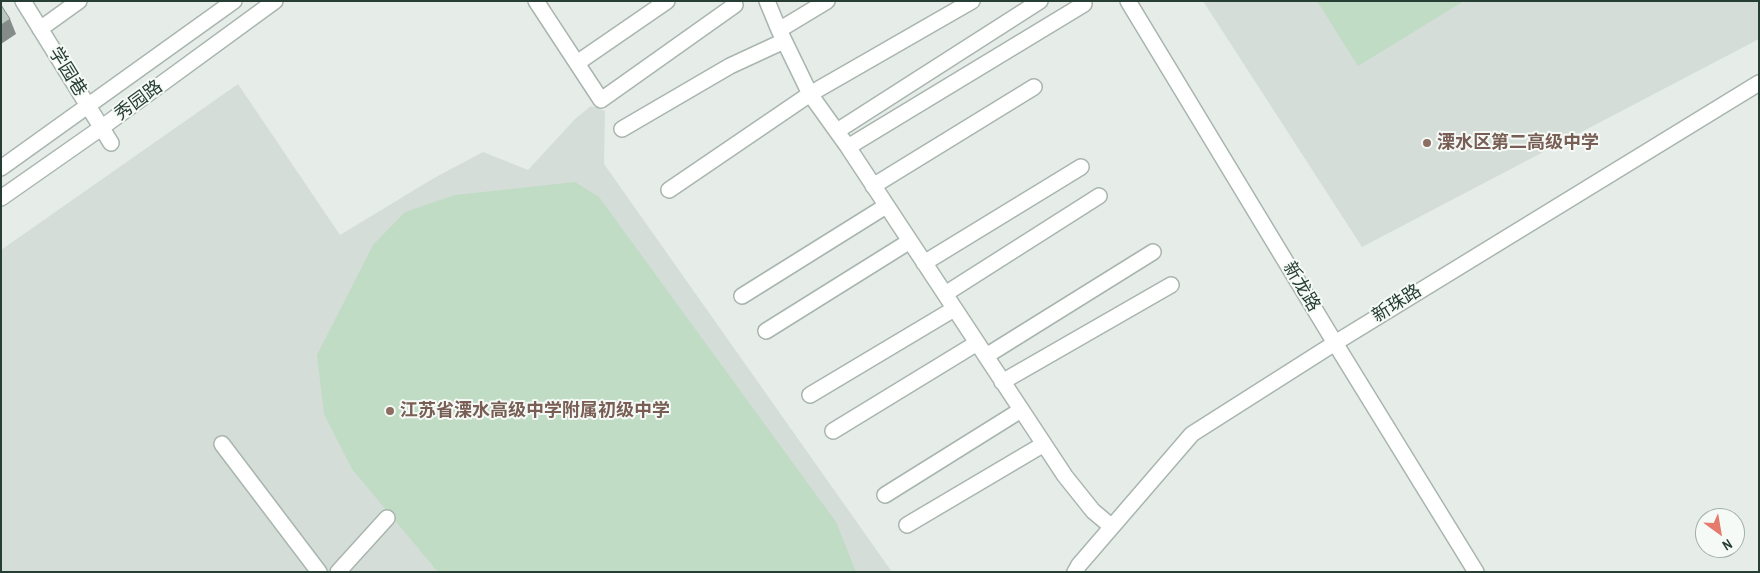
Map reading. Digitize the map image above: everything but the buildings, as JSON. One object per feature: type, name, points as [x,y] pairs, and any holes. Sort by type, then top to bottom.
[{"type":"street","name":"学园巷","points":[[23,1],[111,143]]},
{"type":"street","points":[[40,29],[79,1]]},
{"type":"street","name":"秀园路","points":[[1,168],[89,107],[234,1]]},
{"type":"street","name":"秀园路","points":[[1,198],[101,128],[275,1]]},
{"type":"street","points":[[536,1],[601,100],[735,5],[733,1]]},
{"type":"street","points":[[577,63],[667,1]]},
{"type":"street","points":[[767,1],[781,36],[810,94],[837,131],[1065,476],[1093,510],[1112,527]]},
{"type":"street","points":[[622,129],[781,36],[827,1]]},
{"type":"street","points":[[668,190],[810,94],[972,1]]},
{"type":"street","points":[[837,131],[1040,1]]},
{"type":"street","name":"新龙路","points":[[1128,1],[1476,572]]},
{"type":"street","points":[[848,148],[1084,4]]},
{"type":"street","name":"新珠路","points":[[1075,572],[1192,434],[1335,343],[1759,83]]},
{"type":"street","points":[[873,186],[1034,87]]},
{"type":"street","points":[[924,263],[1081,167]]},
{"type":"street","points":[[945,294],[1099,196]]},
{"type":"street","points":[[742,296],[886,206]]},
{"type":"street","points":[[766,331],[910,241]]},
{"type":"street","points":[[986,356],[1153,252]]},
{"type":"street","points":[[1002,382],[1171,285]]},
{"type":"street","points":[[810,394],[954,309]]},
{"type":"street","points":[[833,431],[977,343]]},
{"type":"street","points":[[884,495],[1022,410]]},
{"type":"street","points":[[222,444],[319,572]]},
{"type":"street","points":[[907,525],[1044,444]]},
{"type":"street","points":[[338,572],[386,518]]},
{"type":"shaded area","name":"溧水区第二高级中学","points":[[1203,1],[1759,1],[1759,39],[1362,247]]},
{"type":"shaded area","name":"江苏省溧水高级中学附属初级中学","points":[[238,84],[340,235],[434,178],[483,152],[528,170],[575,119],[591,106],[605,111],[604,164],[892,572],[1,572],[1,250]]},
{"type":"green space","points":[[1317,1],[1464,1],[1358,66]]},
{"type":"green space","points":[[575,182],[599,197],[836,522],[856,572],[438,572],[352,469],[324,414],[317,355],[373,245],[405,212],[455,195]]},
{"type":"place","name":"溧水区第二高级中学","points":[[1427,143]]},
{"type":"place","name":"江苏省溧水高级中学附属初级中学","points":[[390,411]]}]
